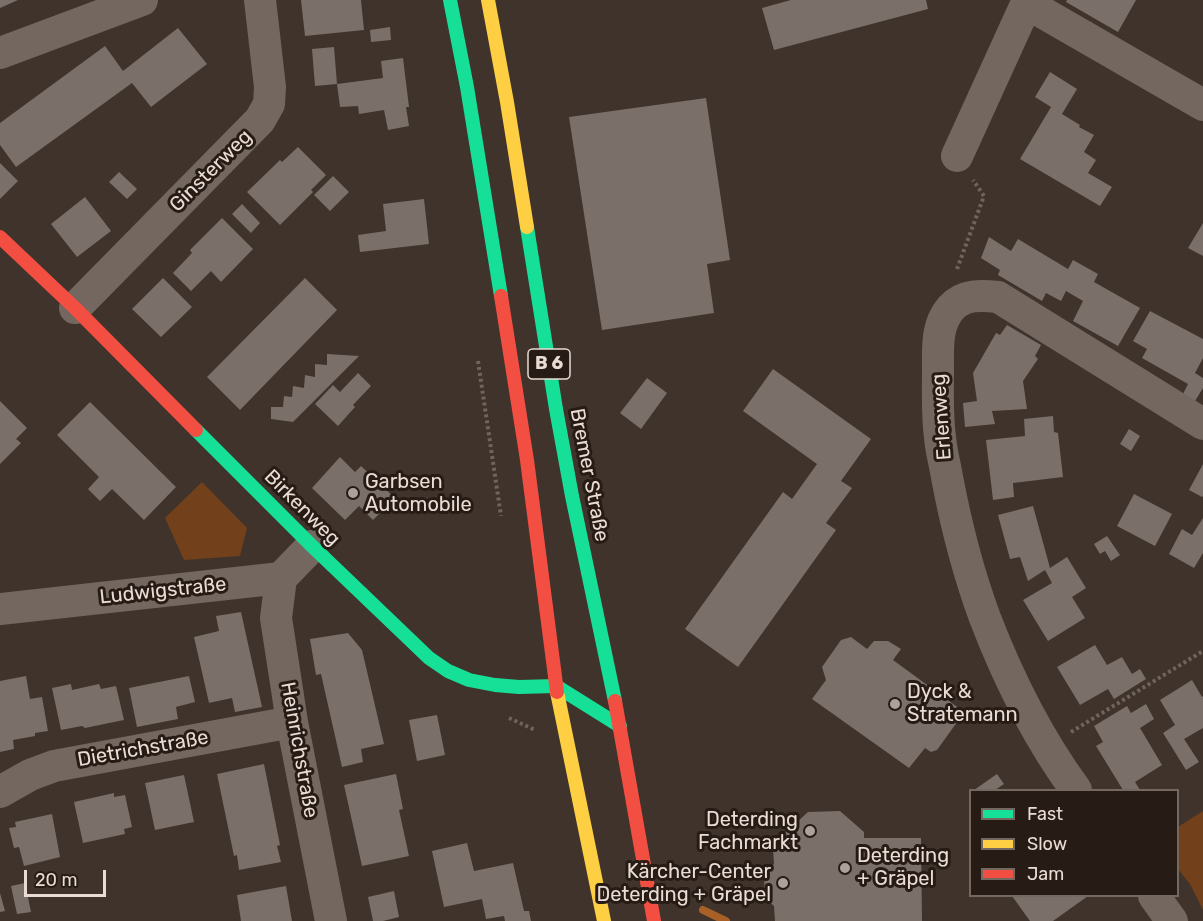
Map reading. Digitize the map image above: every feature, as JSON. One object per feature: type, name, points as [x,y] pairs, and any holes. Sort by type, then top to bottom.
[{"type":"main road","name":"B 6","points":[[450,0],[467,87],[525,448],[556,686],[604,921]]},
{"type":"main road","name":"Bremer Straße","points":[[488,0],[507,102],[556,408],[620,726],[654,921]]},
{"type":"main road","name":"Birkenweg","points":[[0,237],[75,308],[312,546],[429,658],[448,671],[469,680],[495,685],[556,686]]},
{"type":"main road","points":[[556,686],[620,726]]},
{"type":"street","points":[[0,53],[142,0]]},
{"type":"street","name":"Ginsterweg","points":[[75,308],[260,120],[269,104],[270,87],[260,0]]},
{"type":"street","points":[[957,156],[1027,2],[1203,105]]},
{"type":"street","points":[[951,308],[969,297],[998,297],[1203,424]]},
{"type":"street","name":"Erlenweg","points":[[951,308],[939,333],[937,351],[939,437],[952,506],[969,574],[985,619],[1010,675],[1048,747],[1075,789]]},
{"type":"street","points":[[281,578],[312,546]]},
{"type":"street","name":"Ludwigstraße","points":[[0,609],[281,578]]},
{"type":"street","name":"Heinrichstraße","points":[[281,578],[276,618],[292,722],[331,921]]},
{"type":"street","name":"Dietrichstraße","points":[[0,792],[30,775],[54,766],[292,722]]},
{"type":"street","points":[[1155,897],[1172,921]]},
{"type":"path","points":[[951,308],[951,286],[984,196],[957,156]]},
{"type":"path","points":[[476,352],[502,527]]},
{"type":"path","points":[[1048,747],[1203,651]]},
{"type":"shaded area","points":[[202,482],[247,528],[240,556],[184,560],[165,518]]},
{"type":"shaded area","points":[[1203,811],[1203,910],[1190,884],[1179,870],[1179,826]]},
{"type":"building","points":[[0,0],[18,0],[0,8]]},
{"type":"building","points":[[301,0],[361,0],[364,30],[305,36]]},
{"type":"building","points":[[791,0],[926,0],[928,9],[774,50],[762,8]]},
{"type":"building","points":[[1067,0],[1136,0],[1118,32],[1066,2]]},
{"type":"building","points":[[390,27],[391,40],[371,42],[370,30]]},
{"type":"building","points":[[178,28],[207,64],[151,107],[132,83],[16,167],[0,145],[0,123],[105,46],[123,71]]},
{"type":"building","points":[[334,47],[337,84],[315,86],[312,49]]},
{"type":"building","points":[[403,58],[409,126],[388,130],[384,110],[359,114],[358,106],[340,107],[337,84],[383,78],[381,61]]},
{"type":"building","points":[[1050,72],[1077,89],[1062,114],[1094,135],[1084,152],[1096,160],[1088,173],[1112,187],[1100,206],[1020,159],[1051,107],[1035,97]]},
{"type":"building","points":[[706,98],[730,260],[707,264],[714,313],[602,330],[569,117]]},
{"type":"building","points":[[298,147],[326,175],[311,190],[313,192],[280,225],[247,192],[280,160],[282,162]]},
{"type":"building","points":[[0,163],[18,181],[0,199]]},
{"type":"building","points":[[119,172],[137,189],[127,199],[109,182]]},
{"type":"building","points":[[333,176],[349,192],[330,211],[314,195]]},
{"type":"building","points":[[85,197],[111,231],[77,257],[51,224]]},
{"type":"building","points":[[424,199],[429,244],[360,252],[358,235],[386,231],[383,204]]},
{"type":"building","points":[[242,204],[260,223],[251,233],[232,214]]},
{"type":"building","points":[[222,218],[253,249],[221,282],[211,271],[191,291],[173,273],[192,253],[190,250]]},
{"type":"building","points":[[1203,223],[1203,256],[1188,248]]},
{"type":"building","points":[[989,237],[1011,251],[1018,239],[1068,269],[1073,260],[1098,274],[1094,282],[1140,308],[1118,346],[1073,321],[1083,301],[1066,291],[1061,301],[1046,293],[1042,301],[998,275],[1000,270],[981,258]]},
{"type":"building","points":[[163,278],[192,307],[161,337],[132,309]]},
{"type":"building","points":[[305,278],[337,310],[240,410],[207,377]]},
{"type":"building","points":[[1150,311],[1203,339],[1203,358],[1195,373],[1203,378],[1203,388],[1195,401],[1183,394],[1188,384],[1142,358],[1147,349],[1133,341]]},
{"type":"building","points":[[1007,325],[1041,345],[1035,356],[1038,359],[1023,381],[1027,409],[992,411],[995,424],[965,427],[963,403],[977,401],[973,373],[996,333],[1000,335]]},
{"type":"building","points":[[327,354],[359,356],[293,422],[271,419],[271,407],[283,407],[284,396],[292,397],[293,386],[304,388],[305,375],[315,377],[315,364],[327,365]]},
{"type":"building","points":[[773,369],[871,439],[841,481],[852,488],[826,523],[836,530],[738,667],[685,629],[783,492],[792,499],[817,464],[743,411]]},
{"type":"building","points":[[358,373],[371,386],[338,426],[315,404],[333,385],[340,392]]},
{"type":"building","points":[[647,378],[667,393],[641,429],[620,413]]},
{"type":"building","points":[[0,401],[27,428],[16,439],[21,443],[0,464]]},
{"type":"building","points":[[90,402],[176,487],[144,520],[112,489],[100,501],[88,489],[99,477],[57,435]]},
{"type":"building","points":[[1053,416],[1054,432],[1058,433],[1063,477],[1013,483],[1014,497],[993,500],[986,440],[1025,436],[1024,419]]},
{"type":"building","points":[[1129,429],[1140,436],[1131,451],[1120,444]]},
{"type":"building","name":"Garbsen Automobile","points":[[340,457],[355,472],[361,466],[395,498],[373,520],[359,506],[345,520],[312,488]]},
{"type":"building","points":[[1203,464],[1203,496],[1202,497],[1189,490]]},
{"type":"building","points":[[1134,494],[1172,514],[1155,546],[1117,526]]},
{"type":"building","points":[[1033,506],[1050,568],[1067,557],[1086,588],[1072,597],[1085,618],[1048,641],[1023,600],[1052,583],[1045,570],[1028,581],[1020,557],[1010,559],[998,515]]},
{"type":"building","points":[[1203,518],[1203,553],[1194,568],[1169,554],[1182,529],[1192,535]]},
{"type":"building","points":[[1107,536],[1120,555],[1111,561],[1105,551],[1100,554],[1094,544]]},
{"type":"building","points":[[241,612],[262,707],[235,712],[232,698],[209,703],[194,637],[219,631],[216,616]]},
{"type":"building","points":[[348,633],[362,650],[384,744],[361,749],[363,762],[342,767],[321,674],[316,675],[310,639]]},
{"type":"building","points":[[851,637],[867,649],[874,641],[888,641],[901,649],[893,660],[960,709],[960,718],[937,750],[931,752],[925,748],[909,768],[812,699],[826,680],[822,667],[841,640]]},
{"type":"building","points":[[1095,645],[1107,665],[1122,657],[1132,674],[1140,669],[1146,679],[1114,699],[1108,689],[1080,705],[1057,667]]},
{"type":"building","points":[[26,676],[30,699],[42,697],[48,731],[13,740],[14,749],[0,752],[0,681]]},
{"type":"building","points":[[189,676],[195,702],[176,707],[178,719],[137,727],[129,688]]},
{"type":"building","points":[[1192,680],[1203,696],[1203,728],[1184,739],[1199,762],[1186,770],[1163,733],[1175,725],[1160,700]]},
{"type":"building","points":[[71,684],[72,690],[99,684],[101,689],[116,686],[124,720],[61,730],[52,688]]},
{"type":"building","points":[[1146,704],[1154,719],[1140,728],[1162,765],[1135,782],[1139,789],[1122,789],[1096,746],[1103,742],[1094,726],[1127,706],[1131,713]]},
{"type":"building","points":[[437,715],[445,755],[417,761],[409,720]]},
{"type":"building","points":[[264,764],[280,845],[277,846],[281,862],[239,870],[217,774]]},
{"type":"building","points":[[396,774],[403,809],[399,810],[409,856],[362,866],[344,785]]},
{"type":"building","points":[[997,774],[1004,784],[996,789],[975,789]]},
{"type":"building","points":[[184,775],[194,822],[155,830],[145,783]]},
{"type":"building","points":[[114,793],[114,797],[125,795],[132,827],[124,829],[125,834],[83,843],[74,802]]},
{"type":"building","name":"Deterding + Gräpel","points":[[840,811],[864,832],[864,838],[921,838],[922,921],[775,921],[774,906],[765,898],[764,873],[774,864],[773,849],[785,849],[785,833],[808,812]]},
{"type":"building","points":[[52,814],[60,857],[24,866],[19,847],[14,848],[9,828],[16,827],[15,822]]},
{"type":"building","points":[[467,843],[474,871],[513,863],[524,911],[529,911],[531,921],[505,921],[504,916],[486,919],[482,899],[444,907],[432,851]]},
{"type":"building","points":[[25,883],[31,912],[17,914],[11,886]]},
{"type":"building","points":[[286,886],[292,921],[241,921],[237,895]]},
{"type":"building","points":[[394,891],[399,917],[373,921],[368,897]]},
{"type":"building","points":[[0,893],[5,911],[0,912]]},
{"type":"building","points":[[1013,897],[1087,897],[1053,921],[1030,921]]},
{"type":"waterway","points":[[703,910],[726,921]]},
{"type":"traffic: fast","points":[[450,0],[467,87],[501,296]]},
{"type":"traffic: fast","points":[[527,227],[572,496],[615,701]]},
{"type":"traffic: fast","points":[[196,430],[429,658],[448,671],[469,680],[519,687],[556,686],[620,726]]},
{"type":"traffic: slow","points":[[488,0],[527,227]]},
{"type":"traffic: slow","points":[[557,692],[604,921]]},
{"type":"traffic: jam","points":[[0,237],[75,308],[196,430]]},
{"type":"traffic: jam","points":[[501,296],[527,460],[557,692]]},
{"type":"traffic: jam","points":[[615,701],[654,921]]},
{"type":"place","name":"Garbsen Automobile","points":[[353,493]]},
{"type":"place","name":"Dyck & Stratemann","points":[[895,704]]},
{"type":"place","name":"Deterding Fachmarkt","points":[[810,831]]},
{"type":"place","name":"Deterding + Gräpel","points":[[845,868]]},
{"type":"place","name":"Kärcher-Center Deterding + Gräpel","points":[[783,883]]}]
